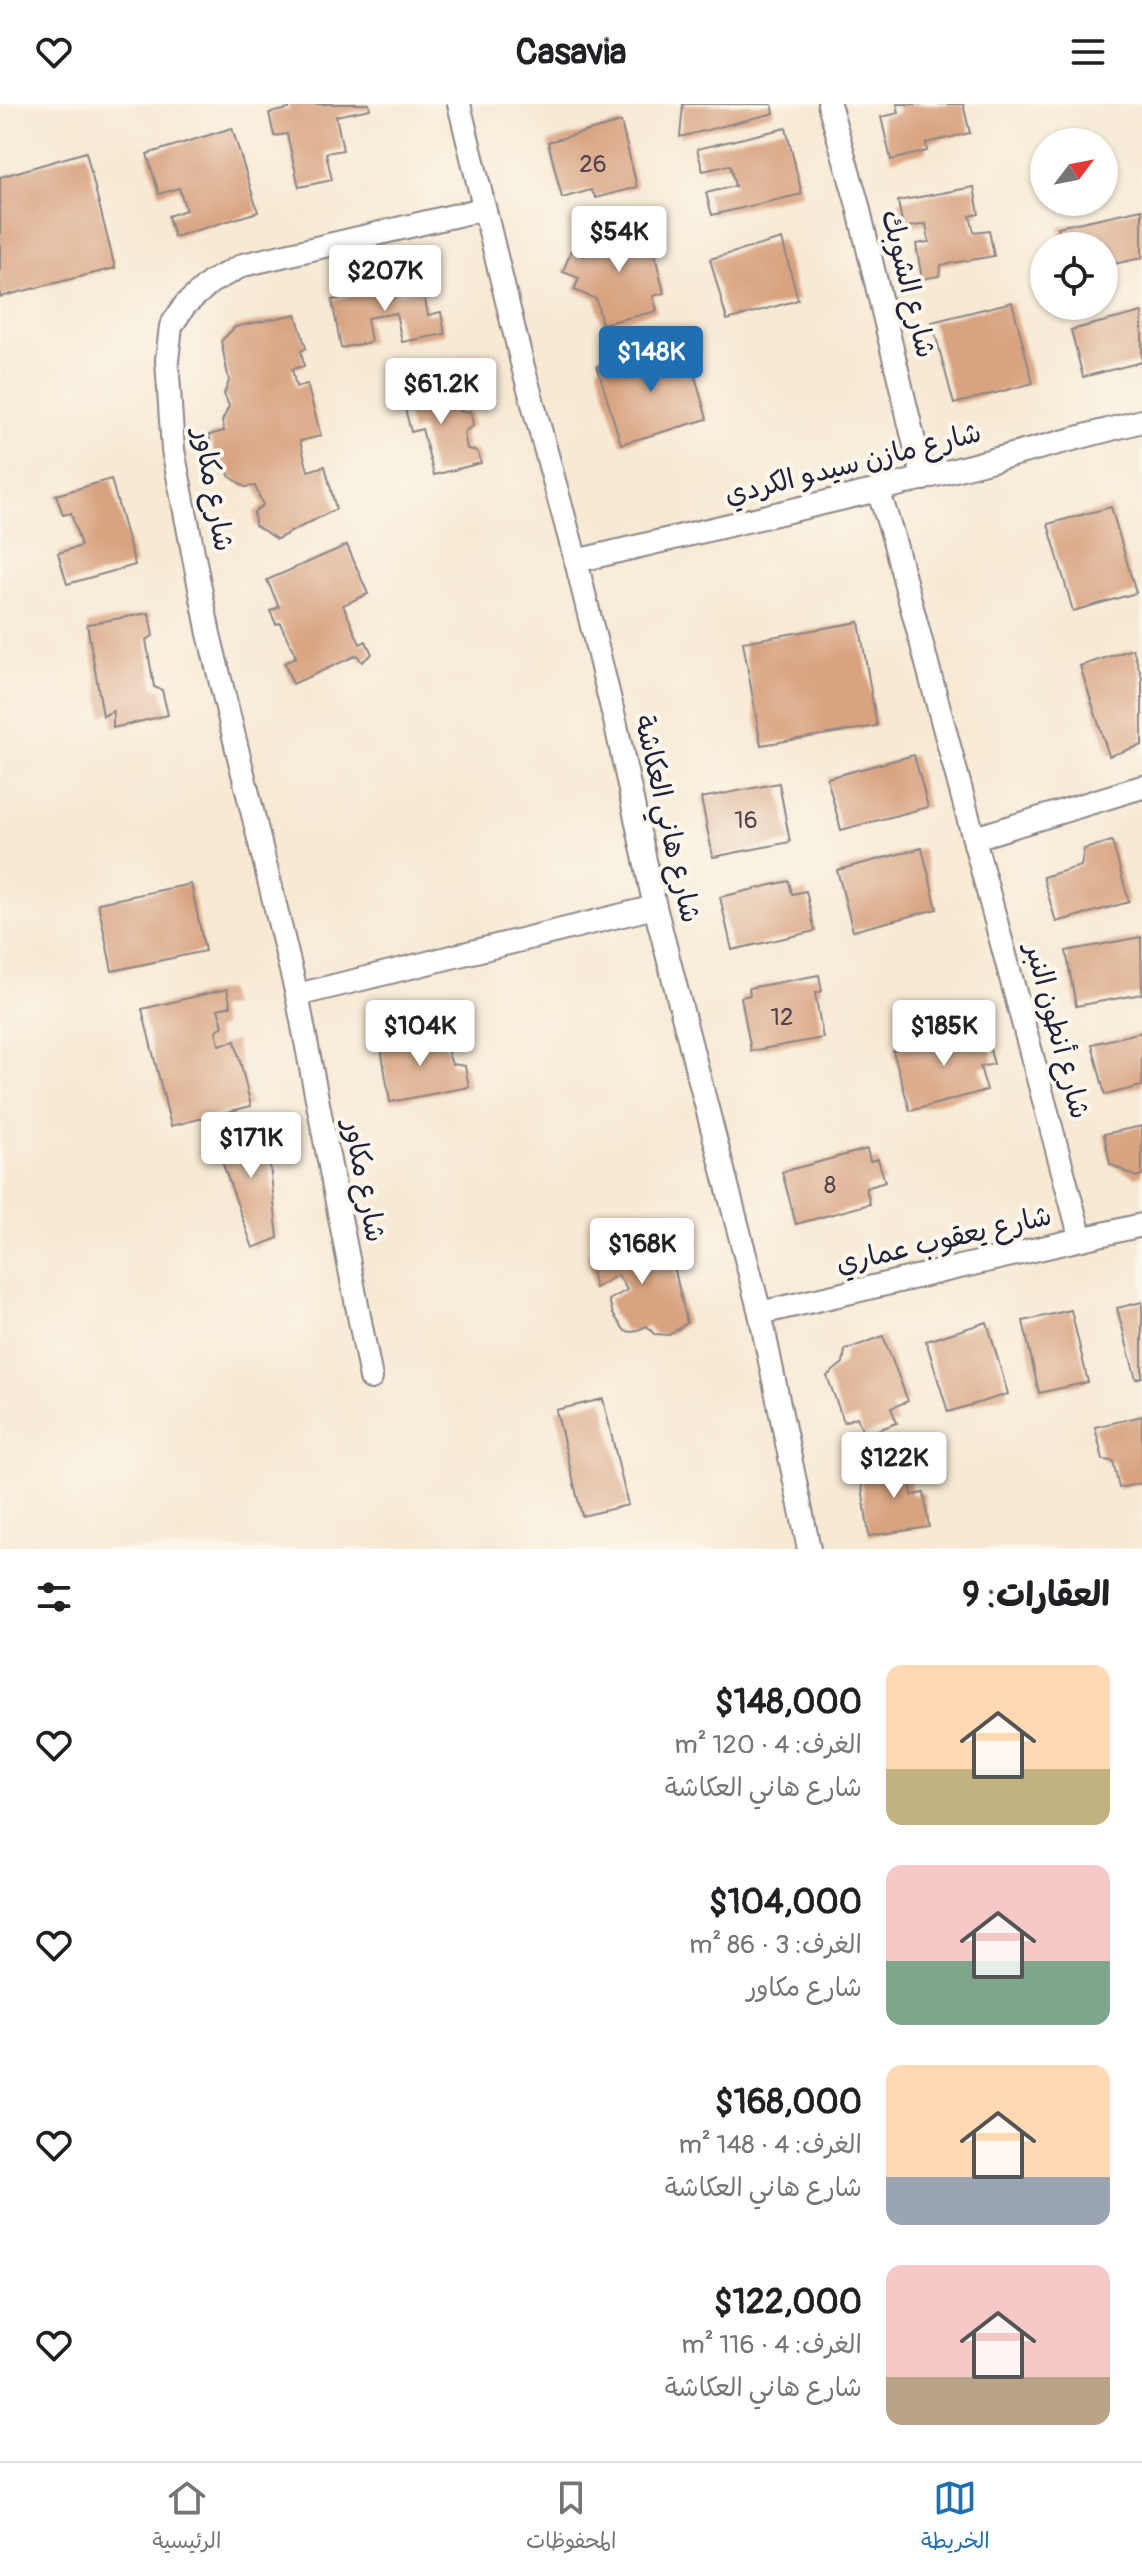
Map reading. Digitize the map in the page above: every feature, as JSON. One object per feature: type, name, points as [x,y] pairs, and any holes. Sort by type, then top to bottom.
[{"type":"street","name":"شارع هاني العكاشة","points":[[459,104],[483,209],[576,561],[616,725],[655,907],[760,1313],[809,1549]]},
{"type":"street","name":"شارع الشوبك","points":[[829,104],[857,202],[923,479]]},
{"type":"street","name":"شارع مكاور","points":[[371,1378],[297,995],[209,634],[173,450],[167,360],[171,326],[185,305],[211,282],[243,265],[483,209]]},
{"type":"street","name":"شارع مازن سيدو الكردي","points":[[576,561],[923,479],[1142,421]]},
{"type":"street","name":"شارع أنطون النبر","points":[[878,490],[975,838],[1081,1239]]},
{"type":"street","points":[[975,838],[1142,787]]},
{"type":"street","points":[[297,995],[655,907]]},
{"type":"street","name":"شارع يعقوب عماري","points":[[760,1313],[1142,1225]]},
{"type":"building","points":[[289,104],[369,104],[370,109],[336,116],[343,150],[326,153],[332,180],[299,187],[287,134],[274,136],[269,113],[289,109]]},
{"type":"building","points":[[683,104],[772,104],[774,113],[680,137]]},
{"type":"building","points":[[897,104],[963,104],[970,133],[926,143],[927,151],[891,160],[881,117],[899,113]]},
{"type":"building","points":[[621,122],[637,187],[596,198],[591,190],[562,198],[548,142]]},
{"type":"building","points":[[232,128],[258,212],[174,237],[168,216],[186,210],[179,188],[159,194],[147,154]]},
{"type":"building","points":[[786,128],[802,194],[712,215],[706,193],[735,186],[730,165],[703,171],[697,149]]},
{"type":"building","points":[[86,152],[115,268],[0,297],[0,177]]},
{"type":"building","points":[[974,187],[979,214],[970,216],[974,232],[989,230],[994,256],[941,265],[939,276],[922,279],[916,244],[929,242],[926,224],[903,228],[898,201]]},
{"type":"building","points":[[1142,209],[1142,258],[1118,263],[1118,232],[1059,232],[1058,227],[1118,216]]},
{"type":"building","points":[[648,225],[664,293],[653,296],[657,311],[602,324],[596,299],[574,290],[579,278],[563,272],[571,251],[584,256],[591,239]]},
{"type":"building","points":[[782,239],[798,300],[727,320],[710,259]]},
{"type":"building","points":[[391,275],[395,295],[423,290],[428,315],[441,312],[445,334],[402,342],[396,313],[367,318],[371,342],[341,348],[332,300],[368,293],[365,280]]},
{"type":"building","points":[[1012,302],[1033,383],[954,404],[932,322]]},
{"type":"building","points":[[1142,312],[1142,362],[1083,377],[1071,330]]},
{"type":"building","points":[[296,314],[306,348],[301,351],[304,366],[292,369],[296,387],[307,384],[321,436],[300,441],[308,471],[325,466],[336,509],[277,539],[255,525],[254,512],[263,505],[255,486],[245,487],[229,476],[226,463],[217,465],[209,435],[224,431],[222,421],[229,406],[224,394],[229,381],[221,341],[235,327]]},
{"type":"building","points":[[673,344],[682,372],[693,369],[707,419],[621,444],[597,366]]},
{"type":"building","points":[[455,383],[460,411],[471,412],[473,426],[464,432],[467,449],[477,451],[481,463],[434,475],[422,429],[411,432],[400,389],[414,385],[417,390]]},
{"type":"building","points":[[111,479],[135,565],[67,584],[58,553],[81,546],[71,513],[63,515],[56,495]]},
{"type":"building","points":[[1111,507],[1136,593],[1073,611],[1048,524]]},
{"type":"building","points":[[347,545],[368,594],[343,605],[360,644],[366,641],[372,654],[362,662],[357,655],[293,684],[284,663],[296,657],[280,623],[276,624],[270,611],[279,607],[267,580]]},
{"type":"building","points":[[149,613],[153,636],[146,640],[154,687],[162,690],[168,715],[113,728],[113,711],[103,716],[87,624]]},
{"type":"building","points":[[859,622],[877,726],[761,745],[743,642]]},
{"type":"building","points":[[1133,649],[1142,678],[1142,745],[1109,756],[1080,666]]},
{"type":"building","points":[[914,755],[928,807],[841,830],[827,778]]},
{"type":"building","points":[[779,783],[790,842],[713,857],[701,798]]},
{"type":"building","points":[[1112,841],[1129,902],[1056,922],[1043,877],[1081,866],[1084,849]]},
{"type":"building","points":[[922,848],[937,909],[853,931],[837,870]]},
{"type":"building","points":[[789,881],[792,894],[806,891],[815,931],[732,950],[720,897]]},
{"type":"building","points":[[191,884],[205,951],[112,971],[98,903]]},
{"type":"building","points":[[1141,937],[1142,994],[1076,1006],[1066,951]]},
{"type":"building","points":[[819,975],[822,991],[815,993],[823,1038],[751,1051],[741,997],[750,995],[749,988]]},
{"type":"building","points":[[227,989],[231,1006],[218,1009],[223,1026],[216,1031],[219,1045],[235,1041],[251,1106],[171,1126],[142,1009]]},
{"type":"building","points":[[983,1025],[994,1064],[980,1067],[987,1090],[910,1111],[893,1051]]},
{"type":"building","points":[[1142,1032],[1142,1086],[1105,1095],[1092,1044]]},
{"type":"building","points":[[432,1033],[443,1039],[452,1064],[465,1066],[469,1087],[390,1102],[380,1042]]},
{"type":"building","points":[[265,1121],[278,1238],[253,1248],[214,1139]]},
{"type":"building","points":[[1142,1126],[1142,1175],[1136,1177],[1110,1164],[1104,1134]]},
{"type":"building","points":[[867,1149],[870,1161],[878,1159],[885,1182],[866,1188],[870,1204],[796,1224],[782,1172]]},
{"type":"building","points":[[667,1236],[687,1323],[669,1335],[654,1334],[647,1326],[633,1332],[625,1331],[613,1314],[609,1300],[627,1290],[618,1275],[595,1288],[587,1254]]},
{"type":"building","points":[[1142,1302],[1142,1377],[1136,1379],[1117,1308]]},
{"type":"building","points":[[1071,1310],[1088,1382],[1039,1393],[1023,1321]]},
{"type":"building","points":[[987,1322],[1008,1394],[948,1412],[926,1341]]},
{"type":"building","points":[[883,1336],[908,1401],[891,1408],[897,1423],[864,1435],[857,1417],[844,1422],[827,1376],[843,1363],[845,1350]]},
{"type":"building","points":[[603,1399],[628,1505],[582,1516],[556,1410]]},
{"type":"building","points":[[1142,1416],[1142,1483],[1119,1488],[1113,1461],[1103,1460],[1095,1427]]},
{"type":"building","points":[[927,1463],[929,1478],[910,1481],[912,1495],[924,1493],[929,1527],[869,1536],[860,1473]]}]
